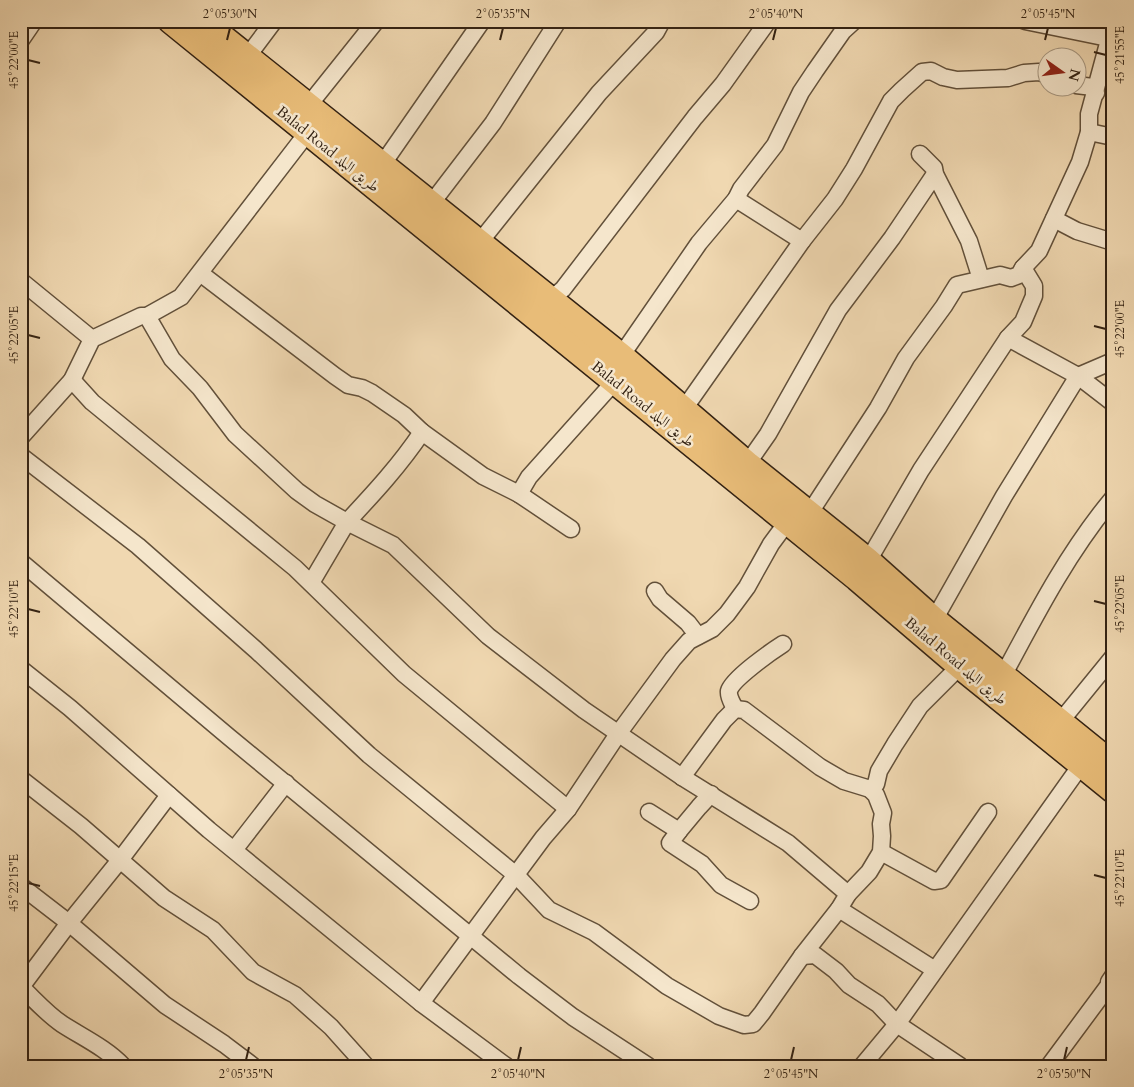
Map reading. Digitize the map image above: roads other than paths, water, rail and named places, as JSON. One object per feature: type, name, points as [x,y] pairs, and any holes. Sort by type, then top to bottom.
[{"type":"highway","name":"Balad Road طريق البلد","points":[[171,21],[614,381],[798,518],[868,562],[934,620],[1113,765]]},
{"type":"highway","name":"Balad Road طريق البلد","points":[[202,21],[621,356],[684,409],[747,464],[857,578],[960,666],[1113,790]]},
{"type":"street","points":[[21,40],[34,21]]},
{"type":"street","points":[[247,57],[274,21]]},
{"type":"street","points":[[308,106],[376,21]]},
{"type":"street","points":[[382,165],[482,21]]},
{"type":"street","points":[[431,204],[493,123],[558,21]]},
{"type":"street","points":[[479,243],[566,132],[599,93],[651,38],[662,21]]},
{"type":"street","points":[[550,300],[563,289],[723,84],[768,21]]},
{"type":"street","points":[[621,356],[699,243],[736,200],[741,189],[775,145],[801,92],[843,31],[854,21]]},
{"type":"street","points":[[421,1003],[543,838],[568,809],[618,734],[673,659],[689,641],[712,629],[727,614],[747,587],[771,544],[798,518],[878,408],[906,358],[944,306],[957,284],[971,283],[1000,275],[1011,278],[1019,275],[1039,250],[1080,162],[1089,132],[1089,114],[1096,93],[1110,32],[1025,21]]},
{"type":"street","points":[[684,409],[802,242],[835,199],[854,169],[891,101],[922,72],[931,71],[943,77],[957,80],[1008,78],[1024,73],[1036,74]]},
{"type":"street","points":[[1086,86],[1093,87],[1096,93]]},
{"type":"street","points":[[21,437],[72,380],[92,340],[140,316],[147,316],[181,297],[308,132]]},
{"type":"street","points":[[1089,132],[1113,138]]},
{"type":"street","points":[[920,154],[934,168],[934,174],[969,241],[981,279]]},
{"type":"street","points":[[747,464],[768,434],[838,310],[892,238],[934,174]]},
{"type":"street","points":[[736,200],[802,242]]},
{"type":"street","points":[[1054,219],[1077,231],[1098,239],[1113,242]]},
{"type":"street","points":[[868,562],[921,470],[1008,338],[1023,322],[1034,296],[1034,286],[1023,268]]},
{"type":"street","points":[[200,273],[348,385],[362,388],[372,393],[404,415],[422,432],[483,476],[519,494],[571,529]]},
{"type":"street","points":[[21,281],[92,340]]},
{"type":"street","points":[[147,316],[172,358],[200,388],[235,434],[297,491],[315,504],[393,546],[488,636],[570,700],[682,777],[788,843],[848,894]]},
{"type":"street","points":[[1008,338],[1078,376],[1113,403]]},
{"type":"street","points":[[934,620],[1004,496],[1078,376],[1113,361]]},
{"type":"street","points":[[72,380],[92,402],[311,583],[404,674],[568,809]]},
{"type":"street","points":[[519,494],[529,477],[614,381]]},
{"type":"street","points":[[311,583],[347,522],[407,455],[422,432]]},
{"type":"street","points":[[21,456],[138,546],[256,650],[369,755],[516,875],[550,910],[594,932],[667,986],[719,1016],[744,1025],[753,1024],[762,1013],[802,956],[839,910],[848,894],[870,872],[881,852],[883,813],[876,796],[870,789],[844,780],[820,766],[747,712],[736,709],[729,697],[729,691],[732,686],[756,663],[783,644]]},
{"type":"street","points":[[1003,676],[1048,593],[1078,544],[1113,498]]},
{"type":"street","points":[[21,562],[470,936],[573,1017],[648,1066]]},
{"type":"street","points":[[655,591],[660,599],[688,623],[698,636]]},
{"type":"street","points":[[1060,722],[1113,657]]},
{"type":"street","points":[[870,789],[876,784],[879,771],[894,744],[920,706],[960,666]]},
{"type":"street","points":[[21,669],[70,708],[169,796],[234,850],[421,1003],[506,1066]]},
{"type":"street","points":[[682,777],[724,720],[736,709]]},
{"type":"street","points":[[862,1066],[897,1024],[1082,765]]},
{"type":"street","points":[[21,779],[81,826],[164,898],[213,930],[253,972],[295,995],[331,1027],[366,1066]]},
{"type":"street","points":[[234,850],[286,783]]},
{"type":"street","points":[[711,794],[670,843],[702,864],[721,885],[750,901]]},
{"type":"street","points":[[123,1066],[117,1059],[94,1043],[60,1023],[21,987],[68,923],[169,796]]},
{"type":"street","points":[[649,812],[679,832]]},
{"type":"street","points":[[881,852],[934,881],[940,880],[988,812]]},
{"type":"street","points":[[21,886],[165,1005],[224,1044],[253,1066]]},
{"type":"street","points":[[839,910],[935,970]]},
{"type":"street","points":[[802,956],[815,955],[836,971],[850,985],[878,1004],[897,1024],[960,1066]]},
{"type":"street","points":[[1049,1066],[1109,986],[1113,976]]}]
